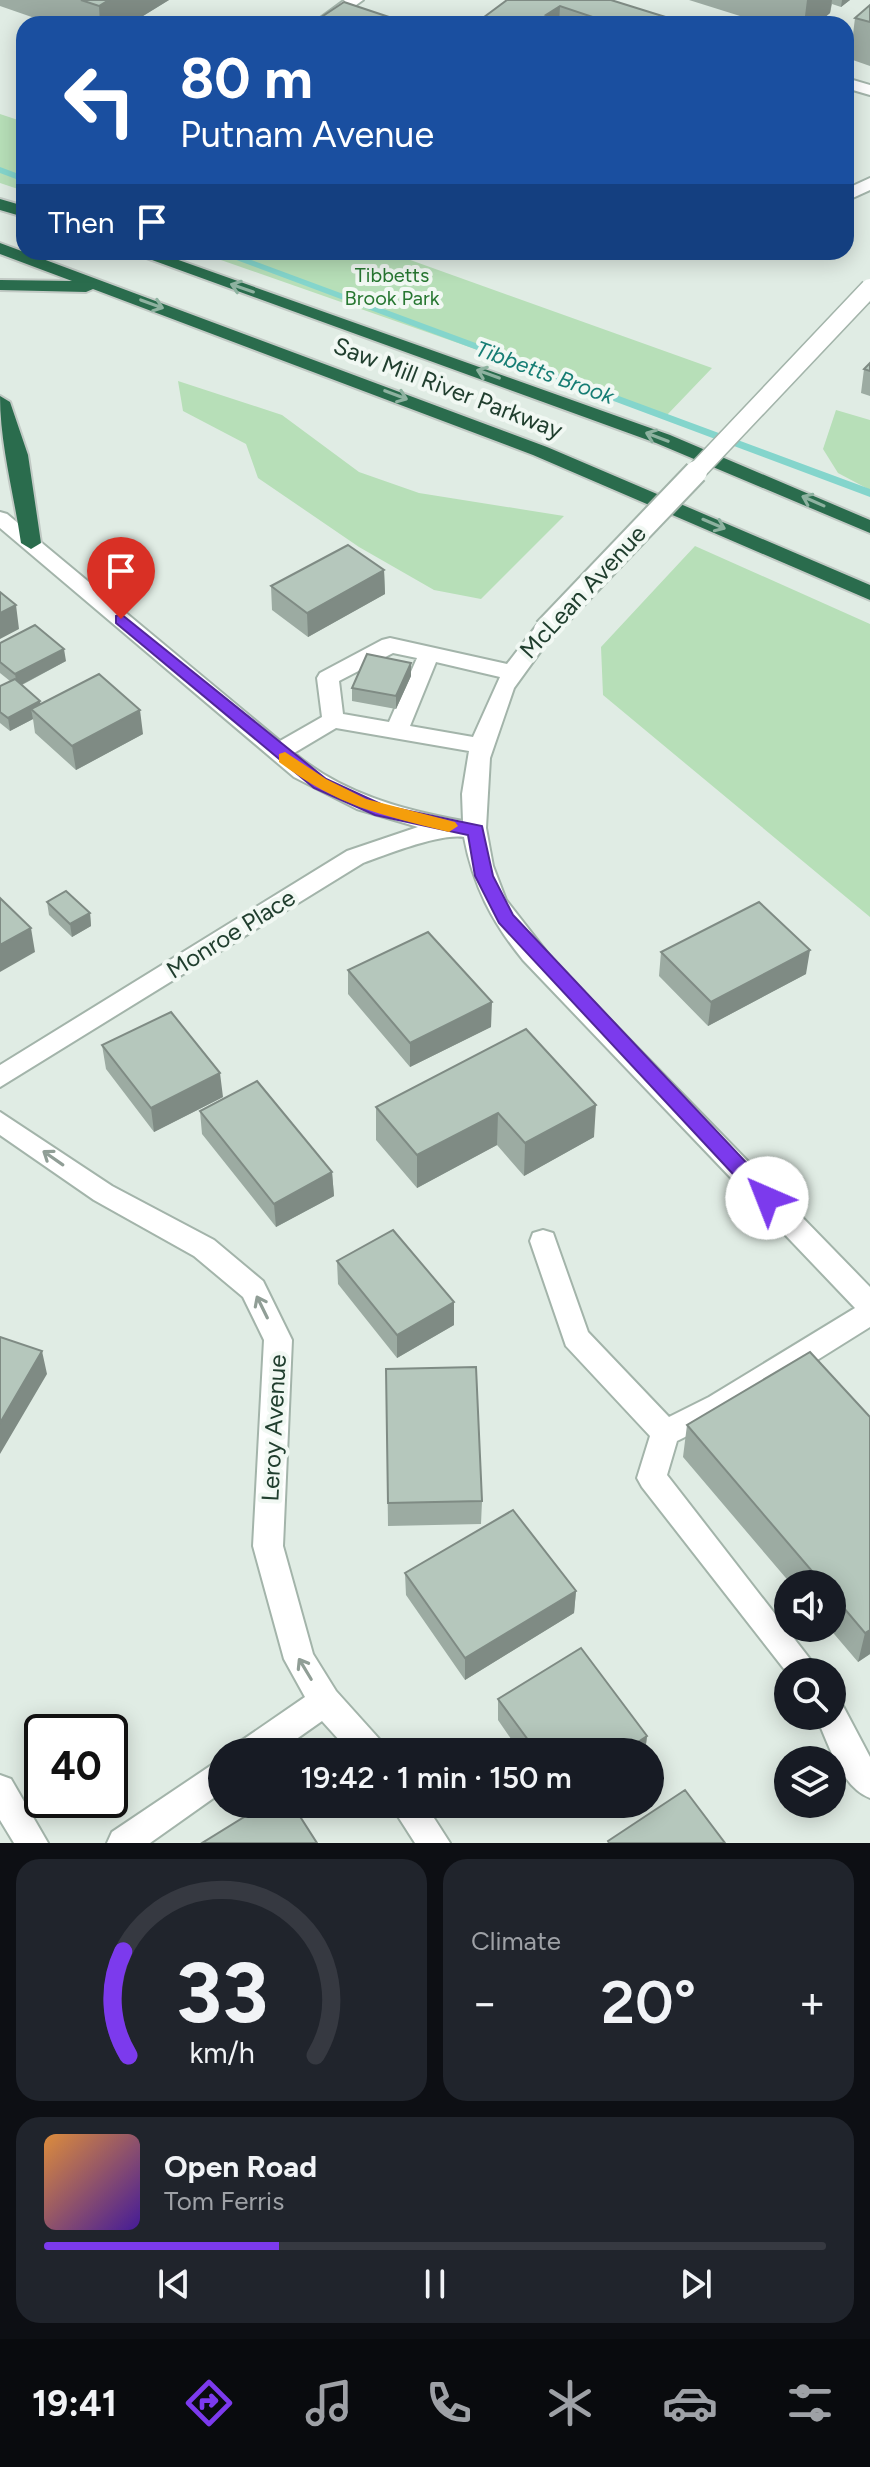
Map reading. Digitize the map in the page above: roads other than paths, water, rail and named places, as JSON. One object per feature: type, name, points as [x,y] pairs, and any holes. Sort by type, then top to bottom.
[{"type":"highway","name":"Saw Mill River Parkway","points":[[32,260],[527,446],[870,593]]},
{"type":"highway","name":"Saw Mill River Parkway","points":[[161,260],[663,439],[870,527]]},
{"type":"highway","points":[[0,285],[108,288]]},
{"type":"highway","points":[[0,402],[18,455],[31,543]]},
{"type":"street","points":[[333,16],[355,0]]},
{"type":"street","name":"McLean Avenue","points":[[870,288],[545,630],[511,672],[487,720],[481,746],[476,831],[484,876],[494,900],[527,945],[870,1305]]},
{"type":"street","points":[[0,518],[320,784],[360,803],[405,817],[476,831]]},
{"type":"street","points":[[333,720],[328,678],[390,645],[511,672]]},
{"type":"street","points":[[397,731],[429,654]]},
{"type":"street","points":[[278,752],[333,720],[481,746]]},
{"type":"street","name":"Monroe Place","points":[[0,1077],[363,853],[410,836],[476,831]]},
{"type":"street","name":"Leroy Avenue","points":[[0,1122],[103,1193],[204,1248],[253,1289],[278,1340],[268,1546],[299,1659],[325,1701],[358,1738]]},
{"type":"street","points":[[543,1241],[576,1338],[665,1433]]},
{"type":"street","points":[[794,1658],[652,1478],[665,1433],[719,1406],[870,1313]]},
{"type":"street","points":[[272,1738],[325,1701]]},
{"type":"street","points":[[838,1730],[851,1757],[870,1783]]},
{"type":"street","points":[[123,1843],[208,1783]]},
{"type":"street","points":[[0,1790],[32,1843]]},
{"type":"street","points":[[416,1818],[434,1843]]},
{"type":"waterway","name":"Tibbetts Brook","points":[[0,170],[16,176]]},
{"type":"waterway","name":"Tibbetts Brook","points":[[242,260],[870,493]]},
{"type":"park label","name":"Tibbetts Brook Park","points":[[392,286]]}]
